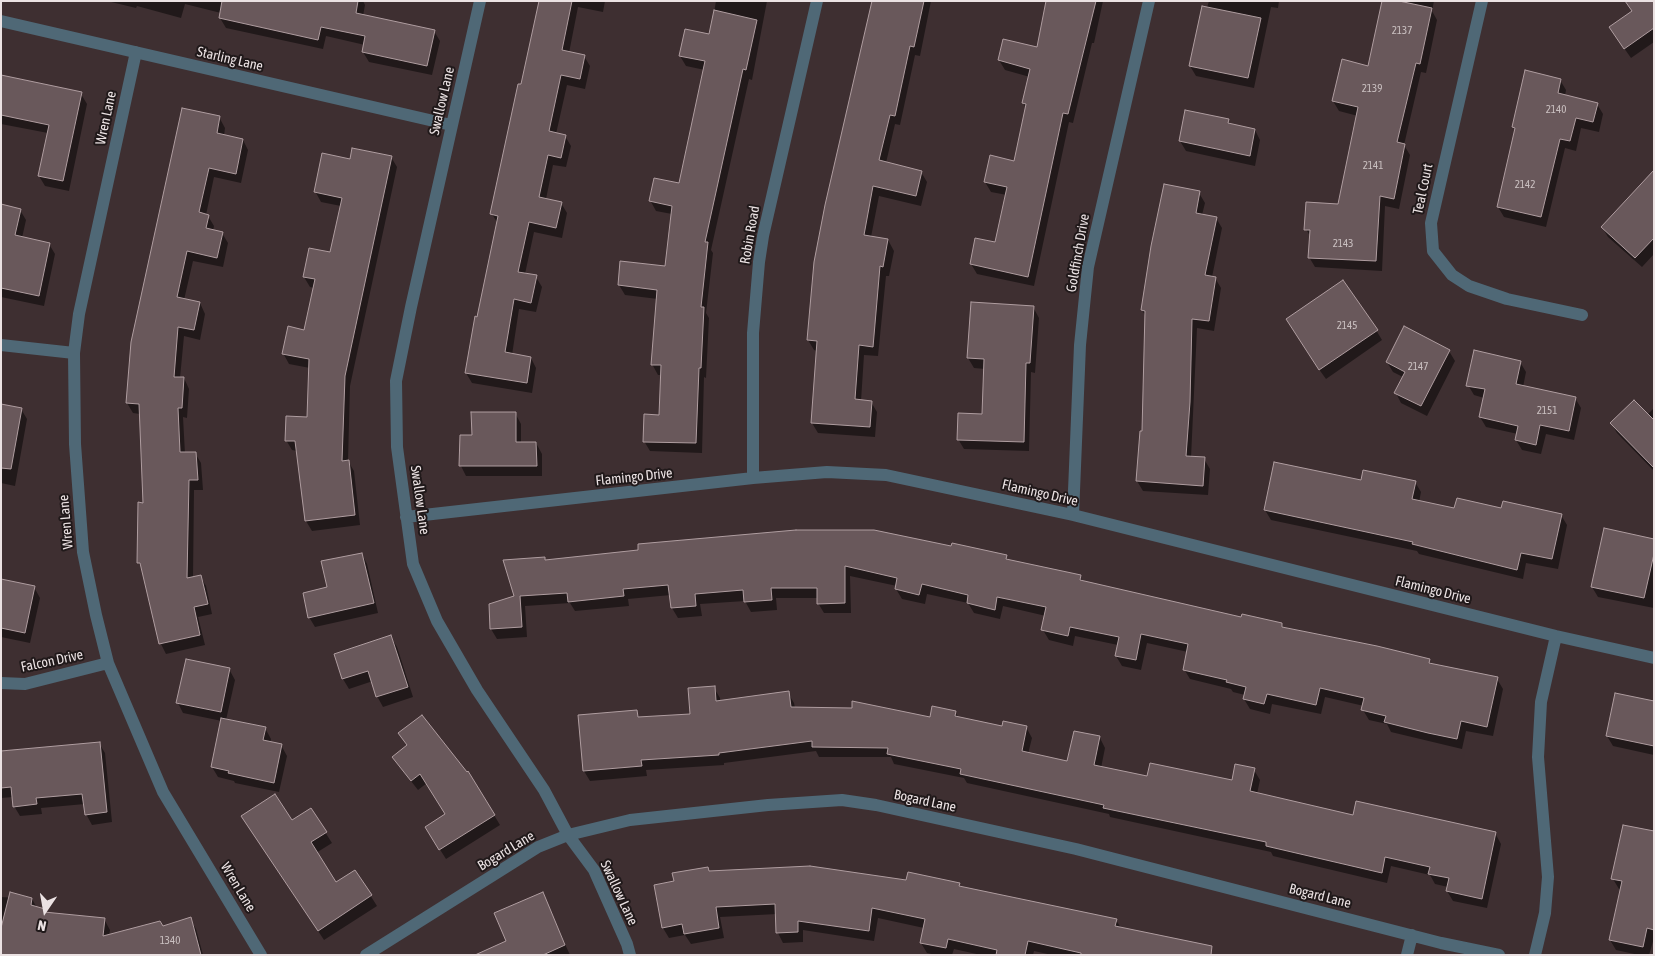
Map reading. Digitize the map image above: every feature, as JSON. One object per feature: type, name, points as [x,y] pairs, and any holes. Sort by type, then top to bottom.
[{"type":"street","name":"Swallow Lane","points":[[480,1],[396,381],[397,447],[406,517],[414,564],[437,621],[476,690],[544,790],[568,835],[594,870],[627,944],[630,955]]},
{"type":"street","name":"Robin Road","points":[[753,478],[754,333],[759,262],[763,236],[818,1]]},
{"type":"street","name":"Goldfinch Drive","points":[[1073,515],[1080,345],[1088,267],[1149,1]]},
{"type":"street","name":"Teal Court","points":[[1482,1],[1430,223],[1433,251],[1452,275],[1470,286],[1507,299],[1582,315]]},
{"type":"street","name":"Starling Lane","points":[[1,22],[452,125]]},
{"type":"street","name":"Wren Lane","points":[[136,52],[79,314],[74,354],[75,444],[83,552],[108,663],[163,792],[261,955]]},
{"type":"street","points":[[1,344],[74,354]]},
{"type":"street","name":"Flamingo Drive","points":[[406,517],[753,478],[827,472],[886,475],[1073,515],[1556,636],[1654,658]]},
{"type":"street","points":[[1535,955],[1545,913],[1548,877],[1538,757],[1541,702],[1556,636]]},
{"type":"street","name":"Falcon Drive","points":[[1,683],[25,684],[108,663]]},
{"type":"street","name":"Bogard Lane","points":[[366,955],[538,848],[568,835],[630,820],[768,805],[842,800],[1076,849],[1412,935],[1499,955]]},
{"type":"street","points":[[1407,955],[1412,935]]},
{"type":"building","points":[[222,1],[358,1],[356,13],[435,30],[427,66],[362,52],[365,36],[321,27],[318,40],[219,18]]},
{"type":"building","points":[[539,1],[572,1],[562,50],[585,55],[580,79],[561,75],[549,131],[566,135],[561,158],[548,155],[539,197],[562,202],[556,228],[529,222],[518,272],[537,275],[531,303],[514,299],[505,352],[531,357],[527,383],[465,373],[475,316],[477,317],[498,216],[490,214],[518,84],[521,84]]},
{"type":"building","points":[[872,1],[924,1],[914,47],[910,46],[895,116],[890,115],[879,160],[922,171],[916,196],[873,186],[864,235],[888,239],[883,267],[880,266],[873,347],[859,345],[855,399],[872,401],[870,427],[811,423],[817,341],[807,340],[814,262],[825,205]]},
{"type":"building","points":[[1046,1],[1096,1],[1068,114],[1063,113],[1028,277],[970,264],[975,238],[995,242],[1007,187],[984,182],[990,155],[1014,161],[1026,104],[1022,103],[1030,69],[998,60],[1003,39],[1037,47]]},
{"type":"building","points":[[1382,1],[1399,1],[1432,8],[1420,64],[1416,63],[1397,142],[1405,144],[1394,199],[1380,196],[1376,261],[1308,258],[1310,230],[1304,230],[1306,202],[1338,204],[1358,107],[1332,101],[1342,59],[1368,66]]},
{"type":"building","points":[[1625,1],[1654,1],[1654,28],[1624,49],[1609,27],[1632,11]]},
{"type":"building","points":[[1202,6],[1261,18],[1248,78],[1189,66]]},
{"type":"building","points":[[714,10],[757,20],[746,70],[743,69],[705,242],[708,242],[701,307],[704,307],[696,443],[643,442],[644,414],[659,415],[661,365],[651,365],[657,290],[618,285],[620,261],[665,266],[672,206],[649,201],[654,178],[679,183],[705,61],[679,56],[685,29],[709,34]]},
{"type":"building","points":[[1525,70],[1561,79],[1558,93],[1598,103],[1593,122],[1576,118],[1570,141],[1560,139],[1541,217],[1497,207],[1515,128],[1512,127]]},
{"type":"building","points":[[1,75],[82,92],[63,181],[38,176],[49,125],[1,115]]},
{"type":"building","points":[[182,108],[220,116],[217,133],[243,139],[236,174],[209,168],[199,212],[209,215],[206,228],[223,232],[217,258],[187,251],[177,297],[200,302],[194,330],[178,327],[174,377],[184,377],[182,408],[178,408],[180,452],[196,452],[198,480],[189,480],[187,578],[201,575],[208,604],[194,607],[200,635],[159,644],[140,563],[137,563],[138,502],[143,503],[139,404],[126,403],[131,342]]},
{"type":"building","points":[[1185,110],[1229,119],[1228,123],[1255,129],[1250,156],[1179,141]]},
{"type":"building","points":[[352,148],[392,156],[345,376],[342,461],[349,460],[355,515],[305,521],[295,441],[285,441],[286,416],[307,417],[309,359],[282,354],[288,326],[304,330],[315,279],[303,277],[309,248],[330,252],[342,198],[314,192],[322,153],[350,159]]},
{"type":"building","points":[[1654,170],[1654,238],[1635,258],[1601,227]]},
{"type":"building","points":[[1164,184],[1200,191],[1196,213],[1217,217],[1205,275],[1216,277],[1209,321],[1192,319],[1190,402],[1186,456],[1205,457],[1203,486],[1136,481],[1140,431],[1142,431],[1145,311],[1141,310],[1151,246]]},
{"type":"building","points":[[1,204],[21,209],[15,235],[50,243],[39,296],[1,288]]},
{"type":"building","points":[[1343,280],[1378,330],[1319,370],[1286,319]]},
{"type":"building","points":[[971,302],[1034,306],[1030,363],[1026,363],[1024,442],[957,440],[958,413],[982,414],[984,359],[967,358]]},
{"type":"building","points":[[1404,326],[1450,350],[1421,406],[1394,393],[1405,372],[1386,362]]},
{"type":"building","points":[[1474,350],[1521,361],[1516,384],[1576,397],[1569,431],[1540,425],[1536,445],[1515,440],[1518,426],[1479,417],[1485,389],[1466,386]]},
{"type":"building","points":[[1634,400],[1654,420],[1654,468],[1610,423]]},
{"type":"building","points":[[1,404],[22,408],[11,469],[1,468]]},
{"type":"building","points":[[471,412],[516,412],[516,442],[536,442],[537,466],[459,466],[460,435],[472,435]]},
{"type":"building","points":[[1274,462],[1361,480],[1363,470],[1416,481],[1412,499],[1454,508],[1457,498],[1501,508],[1503,501],[1562,514],[1552,559],[1521,553],[1517,570],[1412,544],[1413,542],[1264,510]]},
{"type":"building","points":[[1604,528],[1654,539],[1654,554],[1644,598],[1591,587]]},
{"type":"building","points":[[796,530],[874,530],[951,546],[952,543],[1007,555],[1006,559],[1081,575],[1080,580],[1241,617],[1242,614],[1282,623],[1282,627],[1377,646],[1430,659],[1429,663],[1498,677],[1487,727],[1461,721],[1457,739],[1428,733],[1384,722],[1386,716],[1361,710],[1364,698],[1320,688],[1316,705],[1267,694],[1264,704],[1243,699],[1246,687],[1226,682],[1227,680],[1183,670],[1188,644],[1141,634],[1136,660],[1115,656],[1119,637],[1070,627],[1068,636],[1041,630],[1046,607],[997,597],[995,610],[967,603],[968,595],[922,584],[919,595],[895,589],[897,578],[845,566],[845,603],[817,604],[817,588],[771,588],[772,600],[744,602],[743,590],[695,594],[696,606],[671,608],[668,585],[623,589],[624,596],[568,602],[567,593],[520,596],[522,627],[490,629],[489,604],[514,596],[503,560],[545,557],[545,560],[638,550],[638,544]]},
{"type":"building","points":[[362,553],[374,603],[308,618],[303,593],[327,587],[321,561]]},
{"type":"building","points":[[1,579],[35,586],[25,633],[1,628]]},
{"type":"building","points":[[391,635],[408,687],[376,697],[368,671],[342,679],[334,654]]},
{"type":"building","points":[[186,659],[230,668],[221,712],[176,703]]},
{"type":"building","points":[[715,686],[716,701],[789,691],[791,707],[852,708],[852,701],[930,717],[932,706],[956,711],[955,716],[1002,726],[1003,721],[1027,726],[1022,751],[1067,761],[1074,731],[1100,736],[1094,765],[1147,776],[1150,763],[1232,780],[1235,764],[1255,768],[1250,791],[1353,815],[1356,801],[1496,832],[1482,899],[1446,891],[1449,878],[1428,874],[1430,867],[1385,857],[1382,873],[1266,846],[1266,842],[1103,808],[1104,805],[960,774],[961,769],[887,754],[888,748],[812,747],[812,741],[719,753],[719,755],[641,760],[642,766],[583,771],[578,715],[637,710],[638,717],[690,714],[688,688]]},
{"type":"building","points":[[1615,693],[1654,701],[1654,746],[1606,736]]},
{"type":"building","points":[[422,715],[468,771],[495,815],[439,850],[425,827],[445,814],[420,774],[411,781],[392,757],[407,745],[398,733]]},
{"type":"building","points":[[221,718],[266,727],[263,740],[282,744],[274,783],[228,773],[229,771],[211,767]]},
{"type":"building","points":[[100,742],[107,812],[85,815],[82,794],[36,798],[37,804],[13,807],[11,787],[1,788],[1,751]]},
{"type":"building","points":[[275,794],[292,820],[311,808],[327,832],[311,842],[336,882],[355,870],[372,895],[318,931],[241,816]]},
{"type":"building","points":[[1623,825],[1654,831],[1654,930],[1647,928],[1643,947],[1609,940],[1622,881],[1611,879]]},
{"type":"building","points":[[810,866],[906,880],[908,872],[960,883],[959,886],[1117,919],[1115,926],[1212,946],[1211,955],[1081,955],[1081,953],[1028,941],[1025,955],[996,955],[997,950],[948,939],[946,948],[920,943],[925,919],[872,908],[869,931],[798,921],[798,932],[776,933],[775,904],[716,907],[719,928],[684,934],[682,924],[662,928],[654,885],[674,881],[672,873],[708,867],[709,871]]},
{"type":"building","points":[[10,892],[32,898],[31,905],[45,909],[44,912],[105,918],[103,936],[160,921],[163,926],[191,917],[201,955],[1,955],[1,928]]},
{"type":"building","points":[[543,892],[565,945],[543,955],[475,955],[506,941],[494,913]]}]
